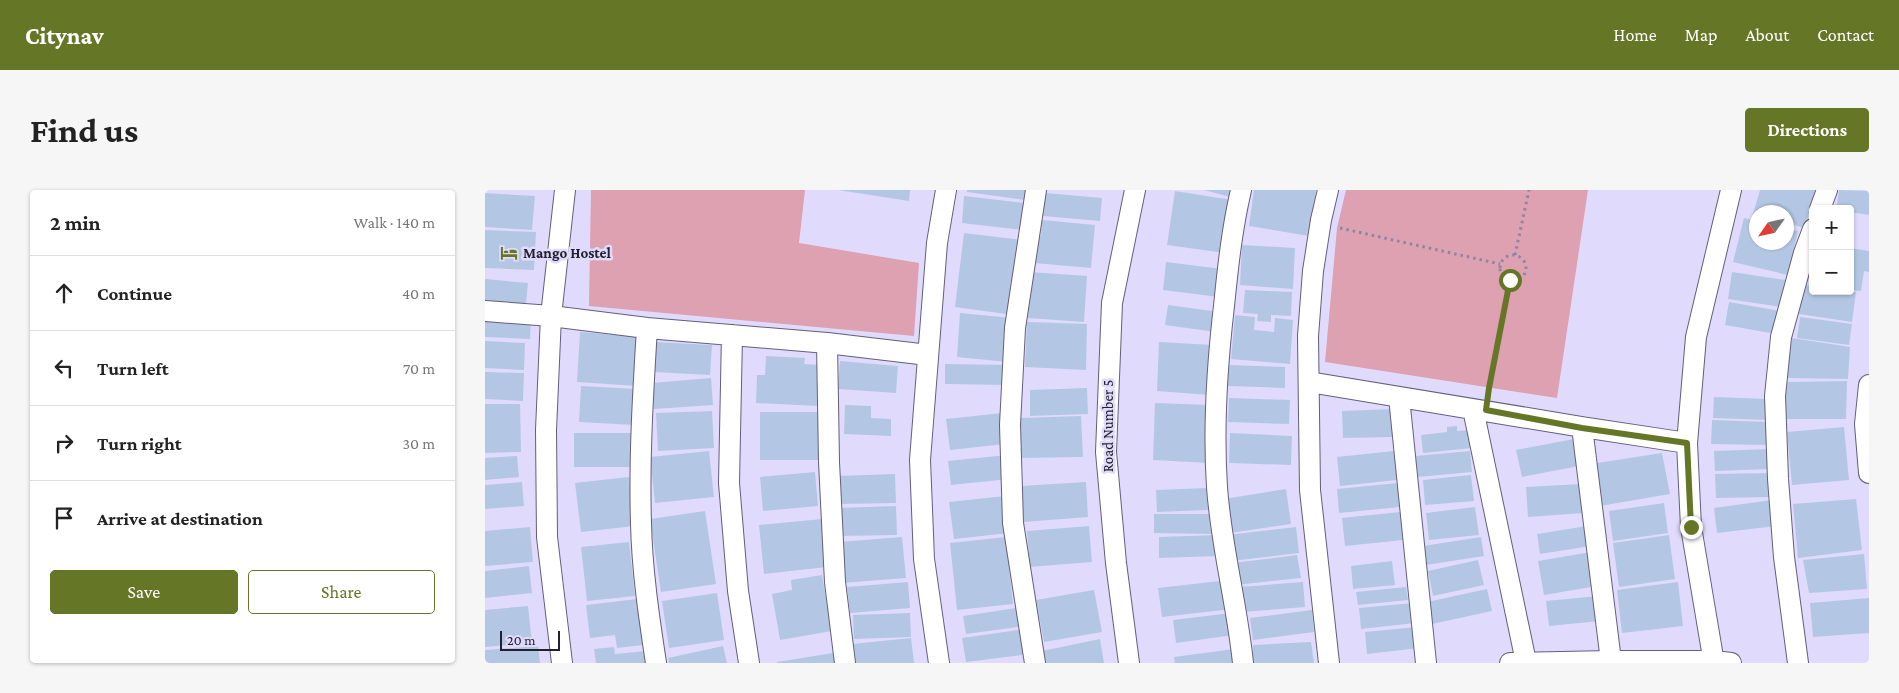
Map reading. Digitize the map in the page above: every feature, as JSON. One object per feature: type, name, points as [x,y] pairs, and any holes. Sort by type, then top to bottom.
[{"type":"street","points":[[562,663],[547,537],[546,430],[551,316],[565,190]]},
{"type":"street","points":[[939,663],[924,559],[919,460],[937,242],[946,190]]},
{"type":"street","points":[[1035,663],[1013,522],[1010,425],[1015,328],[1036,190]]},
{"type":"street","name":"Road Number 5","points":[[1129,663],[1116,563],[1105,452],[1111,303],[1135,190]]},
{"type":"street","points":[[1241,190],[1232,230],[1215,405],[1217,487],[1222,532],[1239,627],[1243,663]]},
{"type":"street","points":[[1328,190],[1313,271],[1308,336],[1310,490],[1329,663]]},
{"type":"street","points":[[1479,410],[1518,662],[1720,662],[1691,527],[1687,443],[1696,337],[1731,190]]},
{"type":"street","points":[[1821,205],[1827,190]]},
{"type":"street","points":[[1798,663],[1784,557],[1778,479],[1775,396],[1781,337],[1809,240]]},
{"type":"street","points":[[485,311],[551,316],[647,328],[827,343],[928,355]]},
{"type":"street","points":[[647,328],[641,444],[641,524],[649,618],[656,663]]},
{"type":"street","points":[[732,335],[729,483],[738,591],[749,663]]},
{"type":"street","points":[[827,343],[829,462],[835,582],[845,663]]},
{"type":"street","points":[[1309,382],[1582,428],[1687,443]]},
{"type":"street","points":[[1869,385],[1865,424],[1869,473]]},
{"type":"street","points":[[1399,397],[1426,663]]},
{"type":"street","points":[[1582,428],[1611,661]]},
{"type":"path","points":[[1515,255],[1529,190]]},
{"type":"path","points":[[1321,220],[1337,228],[1500,264]]},
{"type":"path","points":[[1515,255],[1525,262],[1527,268],[1525,275],[1520,279],[1506,280],[1500,272],[1500,264],[1506,256],[1515,255]]},
{"type":"path","points":[[1479,410],[1489,388],[1510,280]]},
{"type":"shaded area","points":[[591,190],[805,190],[799,243],[919,263],[914,336],[589,306]]},
{"type":"shaded area","points":[[1346,190],[1588,190],[1557,398],[1325,362],[1337,228]]},
{"type":"building","points":[[838,190],[910,190],[909,201]]},
{"type":"building","points":[[967,190],[1026,190],[1025,200],[967,192]]},
{"type":"building","points":[[1204,190],[1232,190],[1230,197]]},
{"type":"building","points":[[1254,190],[1316,190],[1309,236],[1249,226]]},
{"type":"building","points":[[1760,190],[1815,190],[1811,205],[1809,205],[1805,228],[1794,225],[1794,205],[1756,205]]},
{"type":"building","points":[[1839,190],[1869,191],[1869,215],[1854,213],[1854,205],[1837,205]]},
{"type":"building","points":[[1175,191],[1232,200],[1225,253],[1167,245]]},
{"type":"building","points":[[485,193],[535,196],[532,230],[485,227]]},
{"type":"building","points":[[1045,193],[1102,198],[1100,221],[1043,216]]},
{"type":"building","points":[[964,196],[1025,203],[1023,230],[962,223]]},
{"type":"building","points":[[1744,218],[1749,219],[1749,250],[1794,250],[1788,275],[1733,262]]},
{"type":"building","points":[[1042,220],[1095,225],[1091,268],[1034,263],[1037,236],[1041,236]]},
{"type":"building","points":[[485,230],[536,232],[534,270],[485,268]]},
{"type":"building","points":[[1794,230],[1798,231],[1794,249]]},
{"type":"building","points":[[964,233],[1023,240],[1014,315],[955,307]]},
{"type":"building","points":[[1242,245],[1295,248],[1293,289],[1240,285]]},
{"type":"building","points":[[1854,249],[1869,251],[1869,272],[1864,271],[1861,291],[1854,290]]},
{"type":"building","points":[[1166,262],[1222,269],[1219,297],[1163,290]]},
{"type":"building","points":[[1030,272],[1087,276],[1084,322],[1028,318]]},
{"type":"building","points":[[1732,272],[1785,280],[1781,307],[1728,299]]},
{"type":"building","points":[[485,279],[528,283],[525,312],[485,308]]},
{"type":"building","points":[[1803,285],[1809,286],[1809,295],[1854,295],[1854,292],[1856,292],[1852,322],[1799,314]]},
{"type":"building","points":[[1245,290],[1292,292],[1291,316],[1271,315],[1271,322],[1257,321],[1258,314],[1243,313]]},
{"type":"building","points":[[1729,302],[1780,311],[1776,334],[1725,325]]},
{"type":"building","points":[[1168,305],[1219,312],[1216,332],[1165,325]]},
{"type":"building","points":[[960,313],[1012,318],[1008,362],[957,357]]},
{"type":"building","points":[[485,314],[531,316],[530,339],[485,337]]},
{"type":"building","points":[[1235,315],[1255,317],[1254,330],[1274,332],[1275,318],[1293,320],[1290,364],[1231,359]]},
{"type":"building","points":[[1800,317],[1852,324],[1849,345],[1797,338]]},
{"type":"building","points":[[1027,322],[1087,324],[1086,370],[1025,367]]},
{"type":"building","points":[[580,332],[640,337],[637,386],[577,382]]},
{"type":"building","points":[[1792,338],[1850,347],[1848,379],[1787,378]]},
{"type":"building","points":[[485,341],[525,343],[524,370],[485,368]]},
{"type":"building","points":[[655,342],[712,345],[710,375],[654,372]]},
{"type":"building","points":[[1159,342],[1213,345],[1210,395],[1157,391]]},
{"type":"building","points":[[766,356],[805,358],[804,364],[821,365],[819,406],[756,403],[757,375],[765,375]]},
{"type":"building","points":[[840,361],[898,366],[896,393],[838,389]]},
{"type":"building","points":[[945,364],[1008,365],[1007,385],[945,384]]},
{"type":"building","points":[[1228,365],[1285,367],[1285,388],[1227,386]]},
{"type":"building","points":[[485,372],[524,373],[523,401],[485,399]]},
{"type":"building","points":[[711,378],[713,405],[654,409],[652,383]]},
{"type":"building","points":[[1847,381],[1846,419],[1783,419],[1783,382]]},
{"type":"building","points":[[581,386],[636,389],[634,425],[579,422]]},
{"type":"building","points":[[1087,388],[1088,414],[1030,416],[1030,390]]},
{"type":"building","points":[[1714,397],[1768,399],[1767,420],[1713,418]]},
{"type":"building","points":[[1229,398],[1290,400],[1289,424],[1228,422]]},
{"type":"building","points":[[1155,403],[1211,405],[1209,463],[1153,460]]},
{"type":"building","points":[[485,404],[520,404],[521,452],[485,453]]},
{"type":"building","points":[[845,405],[871,406],[871,418],[891,419],[891,436],[844,434]]},
{"type":"building","points":[[1393,409],[1394,437],[1343,438],[1342,411]]},
{"type":"building","points":[[712,411],[714,448],[658,451],[656,413]]},
{"type":"building","points":[[760,412],[823,412],[823,460],[760,460]]},
{"type":"building","points":[[1002,413],[1005,444],[950,450],[946,419]]},
{"type":"building","points":[[1081,416],[1083,457],[1021,458],[1020,418]]},
{"type":"building","points":[[1712,420],[1769,422],[1769,445],[1711,444]]},
{"type":"building","points":[[1457,426],[1457,431],[1471,430],[1472,448],[1423,453],[1421,435],[1447,432],[1447,427]]},
{"type":"building","points":[[1844,427],[1849,480],[1792,485],[1787,432]]},
{"type":"building","points":[[574,433],[635,433],[636,467],[574,467]]},
{"type":"building","points":[[1230,433],[1292,436],[1291,465],[1229,463]]},
{"type":"building","points":[[1574,439],[1579,466],[1522,477],[1516,450]]},
{"type":"building","points":[[1770,449],[1771,469],[1715,471],[1714,451]]},
{"type":"building","points":[[709,451],[714,497],[655,503],[650,457]]},
{"type":"building","points":[[1394,451],[1397,480],[1340,486],[1337,457]]},
{"type":"building","points":[[1470,451],[1472,472],[1418,477],[1416,456]]},
{"type":"building","points":[[1662,453],[1670,494],[1600,506],[1597,463]]},
{"type":"building","points":[[1007,455],[1009,479],[951,485],[948,461]]},
{"type":"building","points":[[517,456],[519,477],[485,480],[485,458]]},
{"type":"building","points":[[815,472],[818,506],[763,511],[760,477]]},
{"type":"building","points":[[1771,473],[1772,497],[1716,498],[1715,474]]},
{"type":"building","points":[[895,474],[896,503],[839,504],[838,476]]},
{"type":"building","points":[[1471,475],[1474,501],[1425,505],[1423,480]]},
{"type":"building","points":[[629,477],[635,526],[581,532],[575,483]]},
{"type":"building","points":[[522,482],[524,506],[485,509],[485,485]]},
{"type":"building","points":[[1086,482],[1088,517],[1024,522],[1021,486]]},
{"type":"building","points":[[1398,483],[1400,507],[1339,513],[1337,489]]},
{"type":"building","points":[[1581,484],[1583,513],[1528,517],[1526,487]]},
{"type":"building","points":[[1207,488],[1208,510],[1157,512],[1156,490]]},
{"type":"building","points":[[1286,489],[1291,524],[1230,533],[1224,499]]},
{"type":"building","points":[[1005,496],[1009,533],[954,539],[949,502]]},
{"type":"building","points":[[1856,499],[1862,550],[1798,558],[1793,504]]},
{"type":"building","points":[[1772,500],[1776,526],[1717,533],[1714,508]]},
{"type":"building","points":[[1664,503],[1668,533],[1613,541],[1609,511]]},
{"type":"building","points":[[896,506],[897,535],[839,536],[838,508]]},
{"type":"building","points":[[1475,507],[1479,535],[1429,540],[1426,513]]},
{"type":"building","points":[[705,511],[716,584],[661,592],[650,519]]},
{"type":"building","points":[[1400,512],[1403,540],[1345,546],[1342,518]]},
{"type":"building","points":[[1154,514],[1213,514],[1213,534],[1154,533]]},
{"type":"building","points":[[822,519],[827,567],[764,574],[759,525]]},
{"type":"building","points":[[1089,526],[1092,562],[1030,567],[1027,531]]},
{"type":"building","points":[[1587,526],[1591,546],[1540,554],[1537,534]]},
{"type":"building","points":[[530,527],[533,562],[485,566],[485,531]]},
{"type":"building","points":[[1296,527],[1299,553],[1231,561],[1228,535]]},
{"type":"building","points":[[1217,535],[1218,556],[1159,558],[1159,537]]},
{"type":"building","points":[[1669,535],[1675,579],[1619,587],[1613,543]]},
{"type":"building","points":[[902,537],[906,578],[842,583],[839,542]]},
{"type":"building","points":[[1006,537],[1013,604],[957,610],[950,543]]},
{"type":"building","points":[[1481,537],[1484,556],[1426,565],[1423,546]]},
{"type":"building","points":[[629,542],[635,596],[587,601],[581,547]]},
{"type":"building","points":[[1591,552],[1597,586],[1544,595],[1538,561]]},
{"type":"building","points":[[1864,554],[1867,589],[1809,593],[1803,560]]},
{"type":"building","points":[[1297,555],[1301,578],[1236,585],[1233,563]]},
{"type":"building","points":[[1478,560],[1484,585],[1433,596],[1428,571]]},
{"type":"building","points":[[1392,561],[1395,585],[1353,589],[1351,566]]},
{"type":"building","points":[[529,566],[532,593],[485,598],[485,571]]},
{"type":"building","points":[[822,575],[832,631],[780,640],[772,594],[792,590],[791,580]]},
{"type":"building","points":[[1229,580],[1232,609],[1162,617],[1158,588]]},
{"type":"building","points":[[908,582],[910,608],[850,613],[847,587]]},
{"type":"building","points":[[1303,582],[1305,607],[1243,612],[1240,587]]},
{"type":"building","points":[[1678,582],[1683,626],[1622,633],[1617,590]]},
{"type":"building","points":[[1406,587],[1408,600],[1358,605],[1356,592]]},
{"type":"building","points":[[1487,589],[1492,611],[1432,624],[1427,602]]},
{"type":"building","points":[[1094,590],[1102,632],[1044,642],[1036,600]]},
{"type":"building","points":[[717,593],[724,640],[669,648],[662,601]]},
{"type":"building","points":[[1598,596],[1600,621],[1549,626],[1546,601]]},
{"type":"building","points":[[1869,598],[1869,633],[1813,637],[1810,603]]},
{"type":"building","points":[[637,599],[643,645],[617,648],[615,635],[590,638],[586,605]]},
{"type":"building","points":[[1413,603],[1415,623],[1361,629],[1359,608]]},
{"type":"building","points":[[528,606],[532,643],[485,647],[485,610]]},
{"type":"building","points":[[1023,607],[1026,626],[966,634],[963,616]]},
{"type":"building","points":[[1312,610],[1314,632],[1253,640],[1250,618]]},
{"type":"building","points":[[910,613],[911,637],[854,639],[853,615]]},
{"type":"building","points":[[1231,613],[1234,635],[1176,643],[1173,620]]},
{"type":"building","points":[[1417,627],[1419,648],[1367,654],[1365,632]]},
{"type":"building","points":[[1025,629],[1029,654],[966,662],[962,638]]},
{"type":"building","points":[[911,638],[914,663],[854,663],[852,644]]},
{"type":"building","points":[[1100,639],[1104,663],[1044,663],[1042,651]]},
{"type":"building","points":[[1311,642],[1314,663],[1253,663],[1253,645]]},
{"type":"building","points":[[538,646],[540,663],[485,663],[485,650]]},
{"type":"building","points":[[723,646],[727,663],[669,663],[668,658]]},
{"type":"building","points":[[614,647],[615,654],[646,651],[647,663],[596,663],[594,649]]},
{"type":"building","points":[[1234,649],[1236,663],[1175,663],[1174,657]]},
{"type":"building","points":[[839,652],[841,663],[777,663],[777,662]]},
{"type":"place","name":"Mango Hostel","points":[[509,253]]},
{"type":"route","points":[[1510,280],[1486,410],[1582,428],[1687,443],[1691,527]]}]
